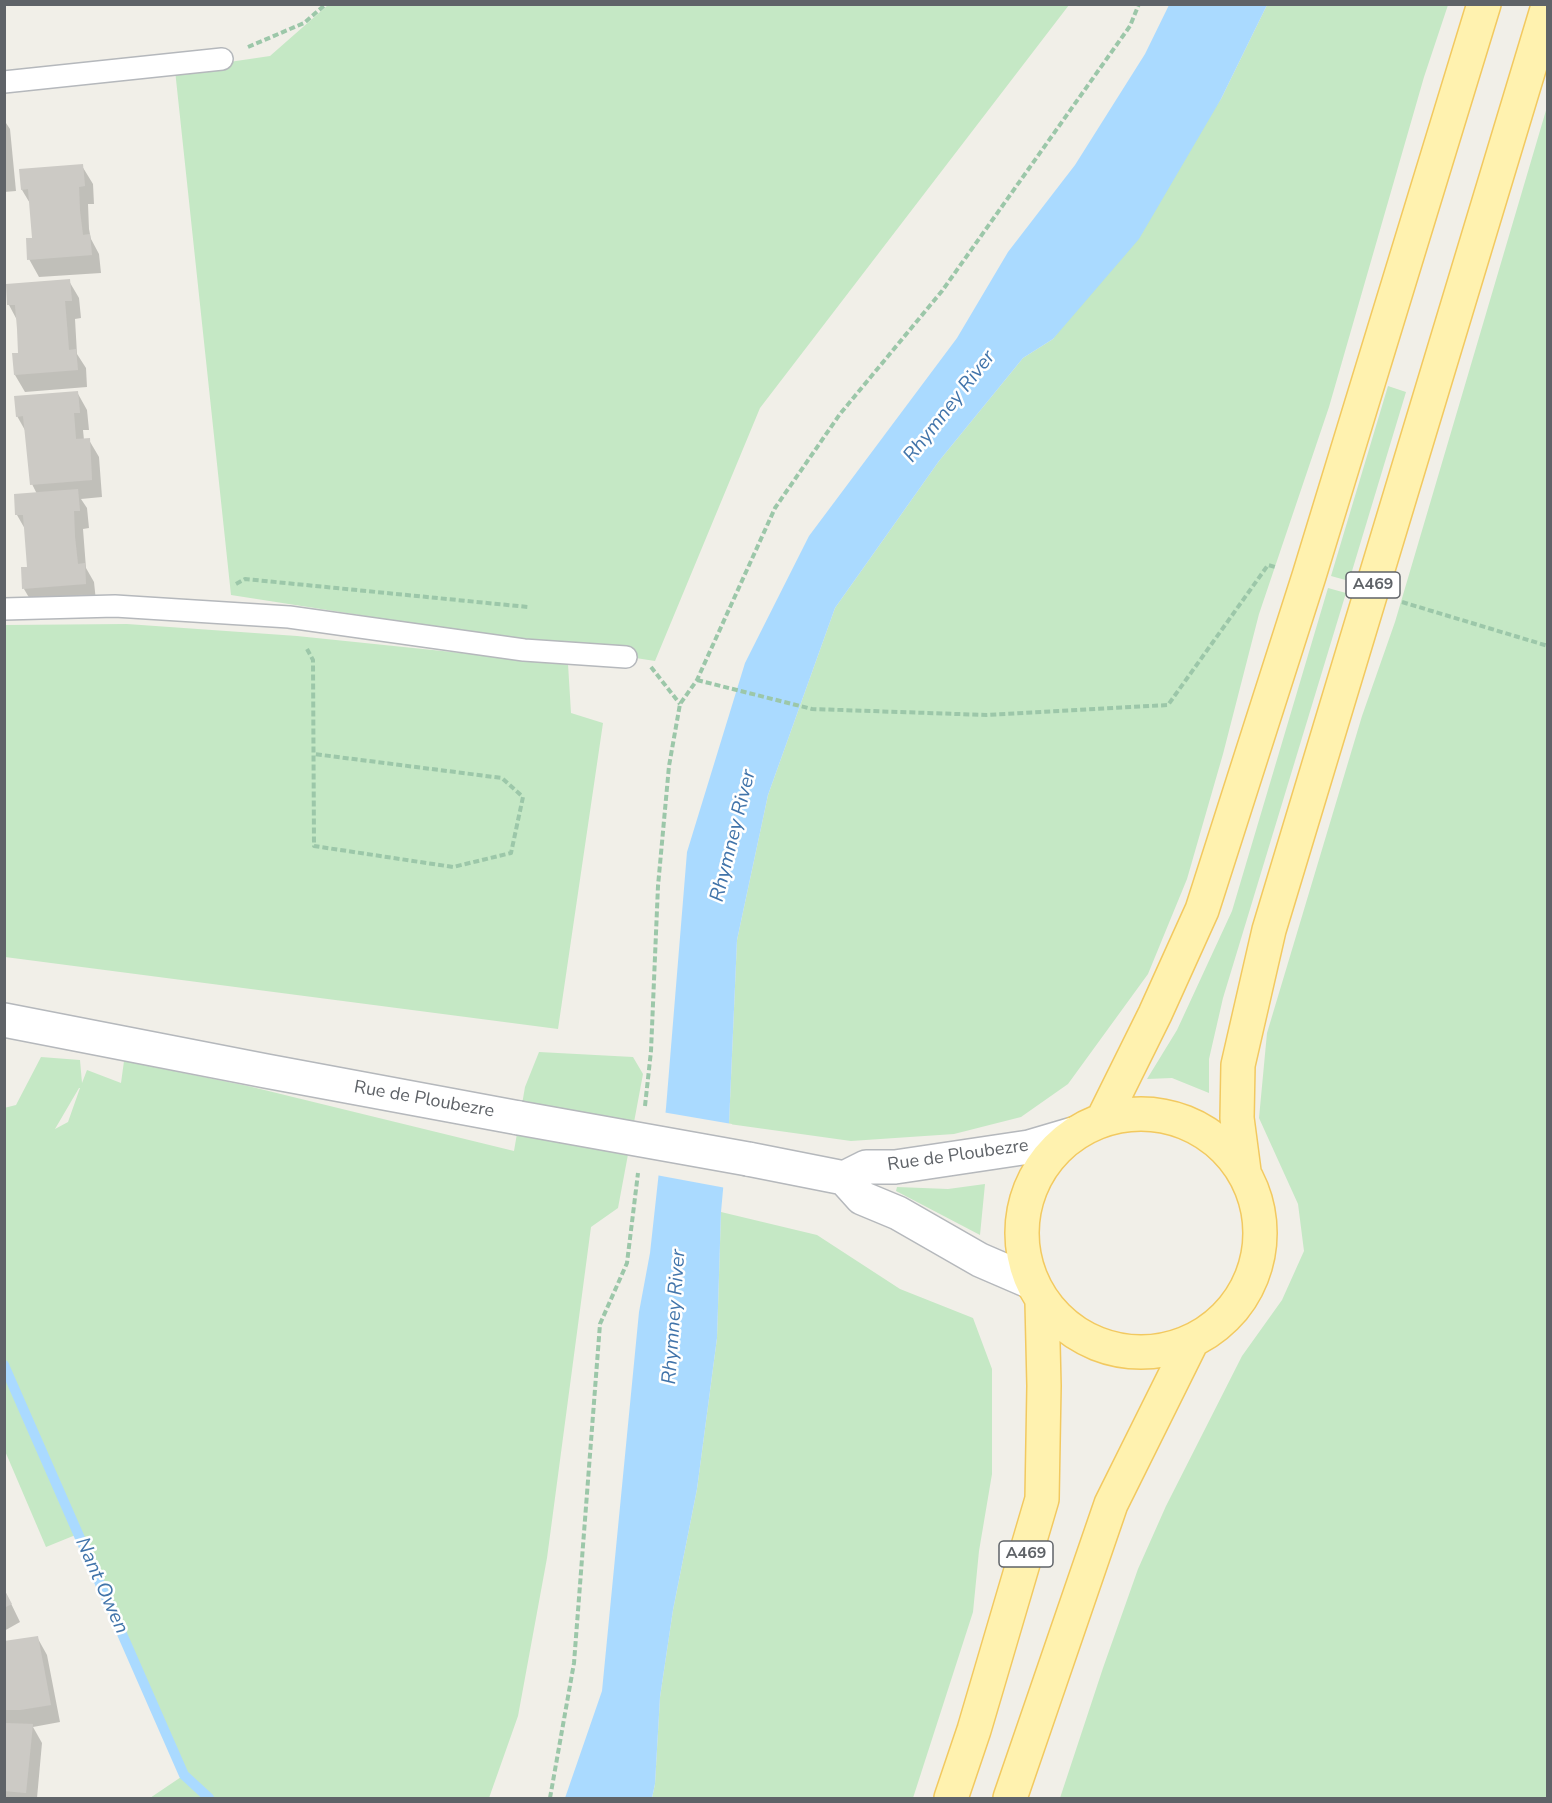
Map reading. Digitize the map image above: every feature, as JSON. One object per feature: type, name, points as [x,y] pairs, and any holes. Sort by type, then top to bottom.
[{"type":"main road","points":[[1103,1119],[1155,1014],[1202,910],[1309,576],[1484,4]]},
{"type":"main road","name":"A469","points":[[1244,1171],[1237,1118],[1238,1065],[1269,930],[1548,6]]},
{"type":"main road","points":[[1143,1113],[1183,1121],[1217,1141],[1244,1171],[1258,1208],[1260,1248],[1248,1286],[1225,1318],[1192,1341],[1160,1351],[1126,1352],[1094,1343],[1065,1326],[1037,1292],[1021,1239],[1026,1195],[1048,1157],[1073,1134],[1103,1119],[1143,1113]]},
{"type":"main road","name":"A469","points":[[951,1798],[974,1730],[1042,1499],[1044,1386],[1037,1292]]},
{"type":"main road","points":[[1011,1798],[1111,1504],[1192,1341]]},
{"type":"street","name":"Rue de Ploubezre","points":[[4,1020],[844,1178],[866,1167],[895,1167],[1029,1147],[1073,1134]]},
{"type":"street","points":[[844,1178],[861,1198],[898,1213],[1037,1292]]},
{"type":"lane","points":[[4,82],[222,59]]},
{"type":"lane","points":[[4,609],[115,606],[289,617],[524,650],[626,657]]},
{"type":"path","points":[[222,59],[304,22],[326,4]]},
{"type":"path","points":[[645,1108],[651,1051],[658,886],[669,766],[680,704],[697,680],[775,508],[840,414],[949,282],[1130,26],[1139,4]]},
{"type":"path","points":[[697,680],[812,709],[986,715],[1168,705],[1268,565],[1284,570]]},
{"type":"path","points":[[234,584],[245,579],[528,608]]},
{"type":"path","points":[[1394,600],[1548,645]]},
{"type":"path","points":[[289,617],[313,660],[314,846],[453,867],[511,853],[523,797],[502,778],[314,754]]},
{"type":"path","points":[[626,657],[646,659],[680,704]]},
{"type":"path","points":[[550,1798],[574,1663],[600,1324],[627,1263],[639,1165]]},
{"type":"green space","points":[[328,5],[1069,5],[760,408],[655,661],[231,595],[175,70],[270,56]]},
{"type":"green space","points":[[1267,5],[1448,5],[1424,77],[1329,407],[1259,614],[1223,754],[1187,879],[1148,974],[1068,1084],[1021,1117],[954,1134],[851,1141],[729,1124],[737,940],[768,795],[835,608],[939,461],[1023,358],[1053,339],[1221,99]]},
{"type":"green space","points":[[1547,107],[1547,1798],[1060,1798],[1138,1569],[1166,1506],[1242,1356],[1282,1300],[1304,1251],[1298,1204],[1259,1118],[1267,1033],[1362,716],[1395,622]]},
{"type":"green space","points":[[1388,386],[1406,392],[1349,581],[1331,576]]},
{"type":"green space","points":[[1328,588],[1346,593],[1223,998],[1209,1059],[1209,1093],[1172,1078],[1147,1079],[1177,1030],[1232,911]]},
{"type":"green space","points":[[127,624],[297,636],[568,664],[571,713],[603,723],[558,1029],[5,957],[5,625]]},
{"type":"green space","points":[[539,1052],[633,1057],[643,1074],[618,1208],[591,1227],[547,1558],[518,1716],[489,1798],[150,1798],[184,1775],[78,1534],[46,1547],[5,1451],[4,1108],[16,1105],[41,1057],[80,1060],[82,1083],[87,1070],[121,1083],[124,1061],[248,1086],[514,1151],[525,1087]],"holes":[[[80,1088],[68,1122],[55,1129]]]},
{"type":"green space","points":[[985,1184],[980,1235],[896,1191],[897,1187],[948,1189]]},
{"type":"green space","points":[[721,1212],[817,1235],[900,1289],[973,1318],[992,1369],[992,1474],[979,1551],[973,1612],[913,1798],[652,1798],[655,1784],[660,1697],[673,1610],[697,1489],[717,1338]]},
{"type":"water","name":"Rhymney River","points":[[1169,5],[1267,5],[1221,99],[1139,239],[1053,339],[1023,358],[939,461],[835,608],[768,795],[737,940],[729,1124],[721,1212],[717,1338],[697,1489],[673,1610],[660,1697],[655,1784],[652,1798],[565,1798],[602,1691],[639,1312],[650,1253],[666,1108],[687,852],[745,663],[809,536],[957,338],[1008,252],[1075,165],[1145,54]]},
{"type":"pier","points":[[662,1112],[732,1124],[726,1188],[656,1175]]},
{"type":"building","points":[[83,164],[85,186],[79,187],[80,211],[83,235],[90,234],[92,255],[27,260],[26,238],[32,238],[28,189],[21,190],[19,169]]},
{"type":"building","points":[[70,279],[72,301],[65,301],[69,350],[76,349],[78,370],[14,375],[12,353],[18,353],[15,305],[7,305],[6,284]]},
{"type":"building","points":[[78,391],[80,413],[74,413],[76,439],[90,438],[92,480],[30,485],[23,416],[16,417],[14,396]]},
{"type":"building","points":[[78,489],[80,511],[74,511],[75,537],[78,564],[85,563],[86,584],[22,589],[21,567],[27,567],[23,515],[15,515],[14,494]]},
{"type":"building","points":[[4,1589],[12,1604],[4,1608]]},
{"type":"building","points":[[38,1636],[51,1705],[4,1710],[4,1641]]},
{"type":"building","points":[[4,1723],[33,1724],[26,1793],[4,1791]]},
{"type":"waterway","name":"Nant Owen","points":[[4,1365],[184,1775],[209,1798]]}]
